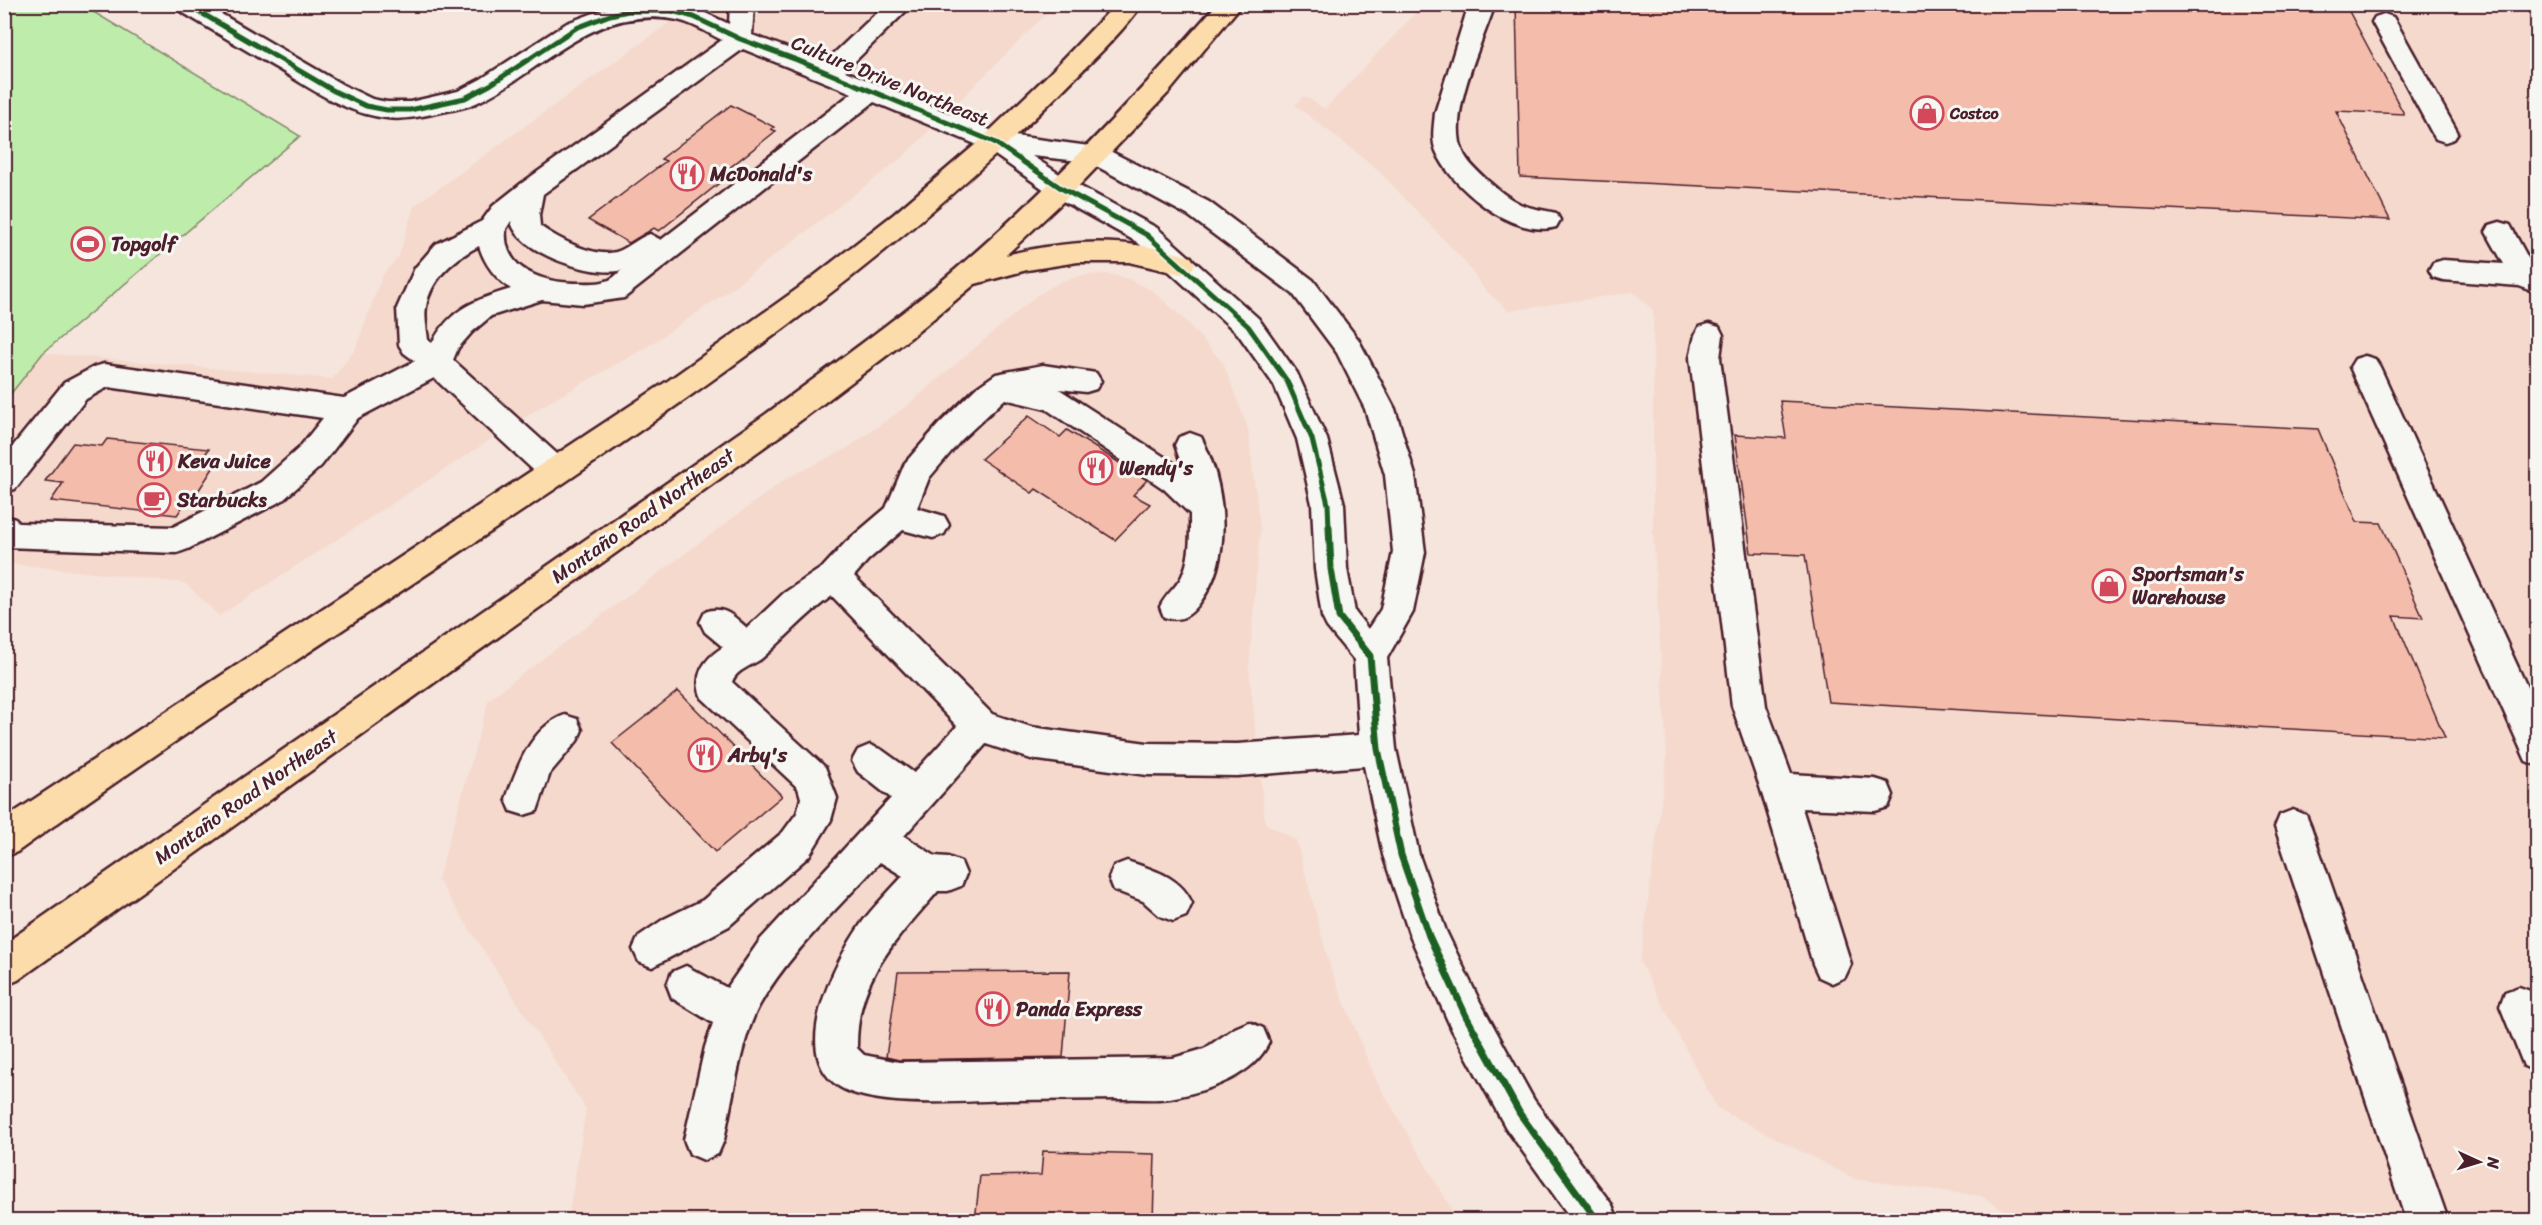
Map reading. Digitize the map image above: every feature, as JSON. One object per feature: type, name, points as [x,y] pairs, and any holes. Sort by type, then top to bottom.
[{"type":"main road","points":[[4,840],[680,388],[832,277],[934,195],[994,142],[1048,91],[1130,4]]},
{"type":"main road","name":"Montaño Road Northeast","points":[[4,967],[777,422],[900,330],[965,277],[1061,188],[1160,86],[1230,4]]},
{"type":"main road","points":[[965,277],[1019,260],[1051,254],[1101,250],[1152,254],[1181,264]]},
{"type":"main road","points":[[4,828],[42,813]]},
{"type":"street","name":"Culture Drive Northeast","points":[[186,4],[334,91],[366,106],[387,110],[410,110],[465,98],[490,85],[576,28],[628,10],[672,11],[694,17],[740,39],[994,142],[1061,188],[1147,235],[1248,326],[1287,381],[1312,439],[1328,504],[1332,569],[1339,617],[1370,656],[1397,612],[1409,552],[1400,475],[1380,409],[1348,347],[1303,288],[1198,209],[1095,154],[994,142]]},
{"type":"street","points":[[555,471],[437,363],[414,345],[411,308],[425,275],[446,251],[492,228],[505,212],[531,190],[740,39],[742,4]]},
{"type":"street","points":[[828,73],[901,4]]},
{"type":"street","points":[[1481,4],[1448,112],[1447,146],[1461,169],[1486,196],[1510,211],[1546,220]]},
{"type":"street","points":[[2384,22],[2445,133]]},
{"type":"street","points":[[492,228],[493,252],[506,273],[540,290],[576,295],[614,291],[871,91]]},
{"type":"street","points":[[531,190],[524,225],[527,231],[575,255],[601,264],[613,263],[632,257],[800,123],[836,119]]},
{"type":"street","points":[[2500,232],[2531,279]]},
{"type":"street","points":[[2443,270],[2531,279]]},
{"type":"street","points":[[4,528],[10,536],[177,540],[272,491],[310,457],[347,410],[437,363],[446,343],[462,324],[481,309],[540,290]]},
{"type":"street","points":[[1709,335],[1705,358],[1749,706],[1779,790],[1832,964]]},
{"type":"street","points":[[2365,367],[2538,750]]},
{"type":"street","points":[[4,480],[75,391],[104,375],[347,410]]},
{"type":"street","points":[[652,949],[677,932],[716,913],[796,844],[813,820],[819,798],[812,778],[714,687],[716,674],[723,665],[748,649],[796,603],[834,577],[857,551],[898,516],[916,472],[950,432],[987,396],[1006,382],[1043,376],[1086,381]]},
{"type":"street","points":[[987,396],[1016,389],[1054,399],[1175,480],[1204,508]]},
{"type":"street","points":[[1176,607],[1186,597],[1199,576],[1206,543],[1204,508],[1195,456],[1190,445]]},
{"type":"street","points":[[898,516],[933,525]]},
{"type":"street","points":[[834,577],[980,726],[1031,743],[1147,759],[1237,760],[1378,749]]},
{"type":"street","points":[[717,622],[748,649]]},
{"type":"street","points":[[1370,656],[1378,749],[1401,855],[1429,936],[1466,1016],[1520,1114],[1596,1221]]},
{"type":"street","points":[[704,1140],[724,1047],[742,997],[773,953],[980,726]]},
{"type":"street","points":[[524,799],[536,765],[565,730]]},
{"type":"street","points":[[870,761],[916,796]]},
{"type":"street","points":[[1779,790],[1875,795]]},
{"type":"street","points":[[2293,827],[2427,1221]]},
{"type":"street","points":[[877,839],[939,873],[875,936],[846,988],[837,1023],[837,1058],[854,1073],[899,1082],[1173,1078],[1214,1066],[1249,1041]]},
{"type":"street","points":[[1127,878],[1155,888],[1173,903]]},
{"type":"street","points":[[686,985],[736,1015]]},
{"type":"street","points":[[2519,1006],[2538,1052]]},
{"type":"shaded area","points":[[694,5],[1055,5],[903,157],[724,294],[647,347],[544,405],[219,616],[185,583],[5,563],[5,401],[43,353],[332,379],[355,350],[382,276],[399,256],[414,206]]},
{"type":"shaded area","points":[[1423,5],[2537,5],[2537,1220],[2019,1220],[1981,1196],[1855,1179],[1717,1108],[1640,962],[1667,757],[1653,531],[1653,310],[1633,292],[1509,311],[1484,289],[1466,263],[1375,167],[1295,105],[1304,96],[1325,109]]},
{"type":"shaded area","points":[[1107,274],[1126,278],[1153,291],[1184,319],[1223,363],[1248,429],[1260,530],[1249,667],[1265,823],[1296,840],[1331,970],[1376,1080],[1458,1220],[568,1220],[586,1109],[438,880],[489,699],[787,478],[846,449],[904,408],[1036,296],[1062,281],[1084,275]]},
{"type":"green space","name":"Topgolf","points":[[5,4],[82,5],[300,136],[43,353],[5,401]]},
{"type":"building","name":"Costco","points":[[1516,4],[2345,4],[2404,114],[2336,111],[2390,220],[1520,177]]},
{"type":"building","name":"McDonald's","points":[[731,105],[774,127],[771,129],[776,131],[723,173],[728,176],[659,231],[654,228],[629,243],[588,220],[666,161],[661,159]]},
{"type":"building","name":"Sportsman's Warehouse","points":[[1780,401],[2318,429],[2357,522],[2381,523],[2423,618],[2394,616],[2445,738],[1828,702],[1805,555],[1751,553],[1735,435],[1786,438]]},
{"type":"building","points":[[1029,416],[1060,437],[1067,430],[1147,480],[1133,495],[1150,504],[1115,540],[1036,489],[1032,493],[981,459]]},
{"type":"building","points":[[107,439],[209,449],[203,457],[219,459],[193,499],[188,499],[177,515],[51,501],[63,483],[45,481],[73,443],[102,446]]},
{"type":"building","points":[[678,691],[782,796],[715,852],[612,743]]},
{"type":"building","points":[[1070,971],[1063,1057],[899,1060],[886,1057],[898,972]]},
{"type":"building","points":[[1043,1151],[1155,1154],[1153,1221],[975,1221],[980,1176],[1041,1175]]},
{"type":"cycle path","points":[[186,4],[334,91],[366,106],[387,110],[410,110],[465,98],[490,85],[576,28],[610,15],[628,11],[672,11],[694,17],[740,39],[797,60],[994,142],[1061,188],[1147,235],[1181,264],[1248,326],[1287,381],[1312,439],[1328,504],[1331,569],[1339,617],[1370,656],[1378,749],[1401,855],[1429,936],[1466,1016],[1520,1114],[1597,1220]]},
{"type":"place","name":"Costco","points":[[1927,113]]},
{"type":"place","name":"McDonald's","points":[[687,174]]},
{"type":"place","name":"Topgolf","points":[[88,244]]},
{"type":"place","name":"Keva Juice","points":[[155,461]]},
{"type":"place","name":"Wendy's","points":[[1096,468]]},
{"type":"place","name":"Starbucks","points":[[154,500]]},
{"type":"place","name":"Sportsman's Warehouse","points":[[2109,586]]},
{"type":"place","name":"Arby's","points":[[705,755]]},
{"type":"place","name":"Panda Express","points":[[993,1009]]}]
